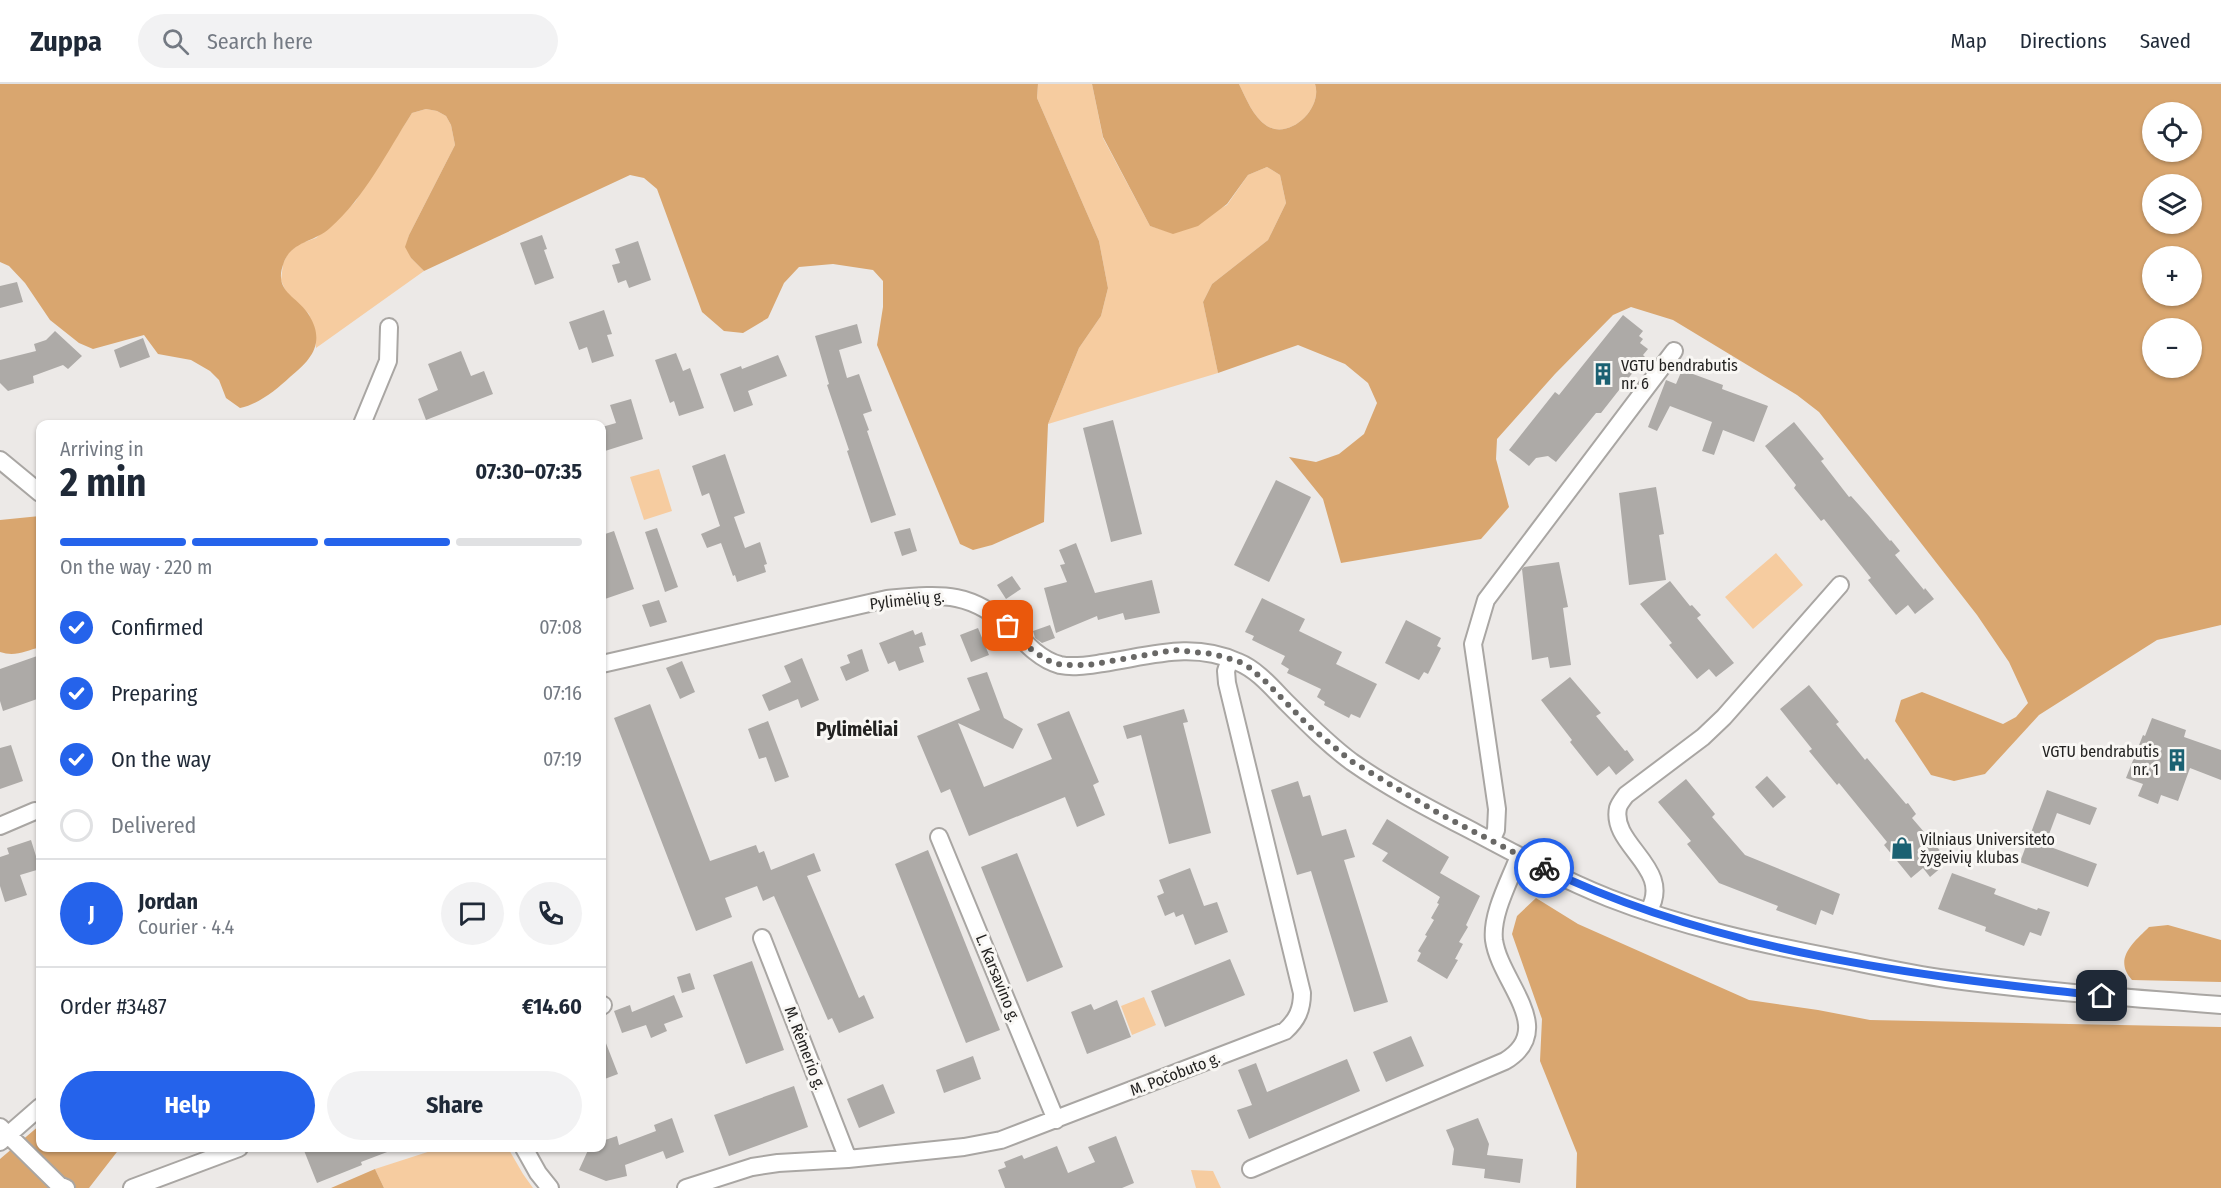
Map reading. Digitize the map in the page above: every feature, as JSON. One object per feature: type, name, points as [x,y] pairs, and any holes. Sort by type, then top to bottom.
[{"type":"street","points":[[364,420],[388,361],[389,327]]},
{"type":"street","points":[[1491,841],[1496,830],[1497,809],[1473,644],[1486,600],[1674,351]]},
{"type":"street","points":[[0,460],[36,490]]},
{"type":"street","points":[[1648,912],[1654,902],[1651,874],[1623,832],[1618,807],[1626,795],[1703,737],[1724,717],[1840,585]]},
{"type":"street","name":"Pylimėlių g.","points":[[606,663],[887,599],[956,596],[996,614],[1032,650],[1047,660],[1061,665],[1089,665],[1174,650],[1195,651],[1230,659],[1250,668],[1309,726],[1351,761],[1391,787],[1519,856],[1573,882],[1648,912],[1701,928],[1784,948],[1943,978],[2102,996],[2221,1005]]},
{"type":"street","name":"M. Počobuto g.","points":[[686,1188],[752,1167],[778,1163],[848,1159],[964,1147],[1001,1140],[1285,1031],[1295,1022],[1302,1008],[1302,993],[1227,683],[1226,671],[1230,659]]},
{"type":"street","points":[[0,826],[35,811]]},
{"type":"street","name":"L. Karsavino g.","points":[[939,837],[1056,1119]]},
{"type":"street","points":[[1251,1169],[1505,1061],[1518,1053],[1525,1045],[1529,1032],[1526,1016],[1497,954],[1494,939],[1494,921],[1519,856]]},
{"type":"street","name":"M. Rėmerio g.","points":[[762,938],[848,1159]]},
{"type":"street","points":[[36,1110],[3,1135],[58,1185],[66,1188]]},
{"type":"street","points":[[132,1188],[228,1152]]},
{"type":"street","points":[[526,1152],[550,1188]]},
{"type":"shaded area","points":[[0,84],[1038,84],[1037,98],[1099,241],[1108,288],[1101,316],[1079,348],[1048,424],[1044,522],[992,545],[973,550],[960,544],[877,345],[883,307],[883,281],[873,270],[833,264],[799,267],[784,283],[768,318],[743,333],[724,331],[702,312],[657,189],[644,178],[630,175],[424,271],[411,258],[405,247],[455,145],[451,125],[446,116],[437,111],[426,109],[412,113],[375,174],[343,216],[324,233],[298,246],[288,255],[281,272],[281,280],[288,293],[309,315],[314,325],[316,342],[314,350],[304,364],[267,396],[240,408],[226,398],[219,380],[210,371],[191,360],[158,354],[144,335],[93,349],[79,343],[50,320],[25,283],[9,266],[0,262]]},
{"type":"shaded area","points":[[1038,84],[1092,84],[1103,138],[1150,226],[1173,233],[1227,205],[1248,175],[1267,167],[1280,175],[1286,203],[1268,240],[1212,284],[1203,302],[1218,373],[1048,424],[1079,348],[1101,316],[1108,288],[1099,241],[1037,98]]},
{"type":"shaded area","points":[[1092,84],[1239,84],[1250,107],[1262,122],[1276,129],[1285,129],[1303,119],[1309,112],[1314,103],[1315,84],[2221,84],[2221,625],[2157,640],[2039,715],[1985,774],[1954,781],[1931,775],[1895,721],[1901,700],[1922,692],[2003,724],[2016,717],[2028,703],[2009,662],[1977,615],[1819,412],[1797,395],[1673,320],[1631,307],[1613,315],[1555,374],[1497,439],[1496,459],[1509,507],[1481,539],[1341,563],[1323,499],[1289,457],[1316,462],[1339,454],[1364,434],[1377,403],[1368,383],[1345,364],[1298,345],[1218,373],[1203,302],[1212,284],[1268,240],[1286,203],[1280,175],[1267,167],[1248,175],[1227,204],[1198,226],[1173,234],[1150,226],[1103,137]]},
{"type":"shaded area","points":[[1239,84],[1315,84],[1316,93],[1314,103],[1303,119],[1285,129],[1276,129],[1267,126],[1258,118]]},
{"type":"shaded area","points":[[426,109],[446,116],[451,125],[455,145],[409,235],[406,246],[411,258],[424,271],[316,348],[315,332],[309,314],[286,292],[281,280],[283,264],[288,253],[299,244],[316,238],[355,202],[412,113]]},
{"type":"shaded area","points":[[659,469],[672,511],[644,520],[630,477]]},
{"type":"shaded area","points":[[36,516],[36,648],[16,654],[0,652],[0,520]]},
{"type":"shaded area","points":[[1776,553],[1803,585],[1753,629],[1725,597]]},
{"type":"shaded area","points":[[1536,898],[1578,924],[1749,1000],[1870,1020],[2221,1027],[2221,1188],[1576,1188],[1577,1153],[1540,1061],[1542,1019],[1512,934],[1517,916]]},
{"type":"shaded area","points":[[2168,925],[2221,940],[2221,982],[2132,980],[2124,965],[2127,952],[2149,927]]},
{"type":"shaded area","points":[[1144,997],[1156,1025],[1132,1035],[1121,1006]]},
{"type":"shaded area","points":[[36,1128],[36,1152],[117,1152],[89,1188],[0,1188],[0,1159]]},
{"type":"shaded area","points":[[428,1152],[510,1152],[533,1188],[384,1188],[375,1169]]},
{"type":"shaded area","points":[[375,1169],[384,1188],[331,1188]]},
{"type":"shaded area","points":[[1191,1170],[1213,1171],[1221,1188],[1196,1188]]},
{"type":"building","points":[[542,235],[547,249],[544,250],[554,278],[535,285],[520,243]]},
{"type":"building","points":[[638,241],[651,280],[629,288],[626,280],[618,283],[612,265],[620,263],[615,249]]},
{"type":"building","points":[[17,282],[23,302],[0,308],[0,286]]},
{"type":"building","points":[[604,310],[612,334],[607,335],[614,356],[592,363],[587,347],[579,350],[569,322]]},
{"type":"building","name":"VGTU bendrabutis nr. 6","points":[[1623,315],[1643,331],[1639,336],[1643,339],[1640,343],[1648,349],[1643,355],[1645,357],[1601,413],[1596,413],[1556,462],[1548,456],[1536,458],[1529,466],[1509,450],[1555,392],[1559,395]]},
{"type":"building","points":[[857,324],[862,343],[839,350],[847,378],[859,374],[872,411],[863,414],[896,515],[871,523],[827,385],[829,384],[815,336]]},
{"type":"building","points":[[55,331],[82,356],[68,369],[63,365],[33,376],[34,383],[8,391],[0,383],[0,360],[36,351],[34,344],[46,340]]},
{"type":"building","points":[[143,338],[150,357],[120,368],[114,350]]},
{"type":"building","points":[[461,351],[471,376],[484,371],[493,394],[426,420],[418,399],[438,390],[428,364]]},
{"type":"building","points":[[676,353],[683,371],[690,368],[704,408],[679,416],[674,401],[670,403],[655,360]]},
{"type":"building","points":[[778,355],[787,376],[748,391],[753,405],[734,412],[720,374],[741,366],[742,369]]},
{"type":"building","points":[[1682,370],[1723,385],[1722,389],[1768,406],[1754,442],[1723,430],[1714,455],[1702,451],[1712,422],[1670,406],[1657,431],[1648,427],[1666,380],[1676,384]]},
{"type":"building","points":[[631,399],[643,439],[606,451],[606,426],[616,423],[610,405]]},
{"type":"building","points":[[1113,420],[1142,534],[1111,542],[1083,428]]},
{"type":"building","points":[[1794,422],[1824,459],[1821,461],[1849,497],[1851,496],[1891,540],[1900,551],[1895,555],[1934,599],[1915,614],[1908,605],[1896,615],[1868,580],[1871,578],[1824,519],[1821,521],[1794,488],[1796,485],[1765,446]]},
{"type":"building","points":[[725,454],[745,513],[734,517],[745,548],[760,542],[767,564],[764,565],[766,572],[737,582],[721,543],[707,548],[701,534],[720,526],[709,493],[702,496],[692,466]]},
{"type":"building","points":[[1276,480],[1311,497],[1269,582],[1234,565]]},
{"type":"building","points":[[1656,487],[1664,534],[1659,535],[1666,580],[1629,585],[1619,493]]},
{"type":"building","points":[[657,528],[678,587],[665,592],[645,532]]},
{"type":"building","points":[[910,528],[917,551],[902,556],[894,532]]},
{"type":"building","points":[[614,531],[634,589],[606,599],[606,534]]},
{"type":"building","points":[[1076,543],[1095,593],[1152,580],[1160,613],[1125,620],[1123,613],[1098,620],[1097,616],[1056,633],[1044,588],[1067,582],[1060,565],[1065,564],[1059,550]]},
{"type":"building","points":[[1559,562],[1568,607],[1563,608],[1571,665],[1550,668],[1548,657],[1532,660],[1522,569]]},
{"type":"building","points":[[1012,576],[1021,589],[1006,599],[997,585]]},
{"type":"building","points":[[1670,581],[1690,606],[1692,605],[1701,615],[1697,618],[1734,663],[1716,677],[1709,669],[1697,679],[1669,645],[1672,643],[1640,604]]},
{"type":"building","points":[[1262,598],[1305,619],[1299,631],[1342,652],[1336,664],[1377,684],[1360,718],[1351,714],[1349,718],[1324,705],[1325,702],[1317,697],[1321,689],[1287,673],[1289,669],[1281,664],[1285,656],[1252,640],[1254,636],[1245,632]]},
{"type":"building","points":[[659,600],[667,622],[650,627],[642,605]]},
{"type":"building","points":[[1406,620],[1441,638],[1437,646],[1441,648],[1428,674],[1424,672],[1419,680],[1385,663]]},
{"type":"building","points":[[1050,625],[1055,638],[1042,643],[1035,638],[1033,631]]},
{"type":"building","points":[[978,628],[989,655],[971,662],[960,635]]},
{"type":"building","points":[[913,630],[915,635],[922,632],[926,645],[919,647],[924,662],[899,671],[895,661],[888,664],[879,643]]},
{"type":"building","points":[[862,649],[869,671],[846,681],[840,667],[850,663],[847,655]]},
{"type":"building","points":[[36,656],[36,699],[3,711],[0,701],[0,669]]},
{"type":"building","points":[[802,658],[819,700],[801,708],[798,699],[769,711],[762,695],[791,682],[784,666]]},
{"type":"building","points":[[682,661],[695,692],[680,699],[666,668]]},
{"type":"building","points":[[987,672],[1004,718],[1023,729],[1013,749],[958,723],[984,787],[1052,759],[1037,724],[1069,711],[1099,782],[1093,785],[1105,815],[1077,827],[1065,797],[969,836],[950,789],[941,793],[917,736],[980,710],[967,678]]},
{"type":"building","points":[[1570,677],[1601,713],[1596,716],[1634,760],[1616,775],[1609,766],[1597,776],[1541,700]]},
{"type":"building","points":[[1809,685],[1839,722],[1836,724],[1865,760],[1867,758],[1906,804],[1908,803],[1916,814],[1912,818],[1949,861],[1930,877],[1923,868],[1911,878],[1884,845],[1887,842],[1839,783],[1837,785],[1809,751],[1812,749],[1780,709]]},
{"type":"building","points":[[650,704],[710,861],[756,845],[759,853],[764,851],[771,870],[814,853],[821,871],[807,876],[859,998],[864,995],[874,1018],[839,1033],[832,1018],[828,1020],[774,896],[763,901],[757,886],[725,898],[732,917],[696,931],[614,718]]},
{"type":"building","points":[[1184,709],[1188,722],[1183,723],[1211,833],[1169,844],[1141,735],[1127,739],[1123,726]]},
{"type":"building","name":"VGTU bendrabutis nr. 1","points":[[2152,718],[2186,730],[2184,737],[2221,750],[2221,780],[2190,768],[2178,801],[2161,795],[2158,804],[2138,796],[2143,784],[2126,778]]},
{"type":"building","points":[[768,721],[789,777],[775,782],[766,757],[759,759],[748,729]]},
{"type":"building","points":[[11,745],[23,781],[0,789],[0,748]]},
{"type":"building","points":[[1767,776],[1786,797],[1773,808],[1755,787]]},
{"type":"building","points":[[1686,779],[1715,814],[1712,817],[1745,855],[1840,894],[1833,915],[1821,910],[1816,925],[1776,910],[1778,906],[1719,883],[1687,844],[1691,841],[1658,802]]},
{"type":"building","points":[[1298,781],[1303,797],[1310,795],[1322,836],[1346,829],[1355,857],[1344,860],[1388,1002],[1354,1012],[1311,871],[1297,875],[1271,790]]},
{"type":"building","points":[[2047,790],[2097,808],[2090,825],[2057,813],[2045,845],[2097,864],[2088,887],[2020,862]]},
{"type":"building","points":[[1387,819],[1449,857],[1440,873],[1480,896],[1466,925],[1468,927],[1459,942],[1463,944],[1455,959],[1458,960],[1447,979],[1417,961],[1421,953],[1418,951],[1434,920],[1431,918],[1439,904],[1437,903],[1440,897],[1382,861],[1388,853],[1372,844]]},
{"type":"building","points":[[31,840],[36,856],[36,870],[20,875],[27,895],[5,902],[0,886],[0,857],[9,854],[7,848]]},
{"type":"building","points":[[928,850],[1000,1030],[966,1043],[895,864]]},
{"type":"building","points":[[1017,853],[1063,967],[1027,982],[981,867]]},
{"type":"building","points":[[1190,868],[1204,906],[1217,902],[1228,932],[1195,945],[1183,914],[1176,917],[1174,912],[1165,916],[1157,896],[1164,893],[1159,880]]},
{"type":"building","points":[[1952,873],[1996,889],[1994,894],[2037,910],[2038,908],[2050,912],[2041,936],[2030,932],[2024,946],[1985,931],[1986,927],[1938,909]]},
{"type":"building","points":[[1230,959],[1245,995],[1165,1027],[1151,991]]},
{"type":"building","points":[[752,961],[784,1050],[746,1064],[713,975]]},
{"type":"building","points":[[690,973],[695,989],[682,993],[677,977]]},
{"type":"building","points":[[674,995],[683,1017],[664,1024],[667,1031],[651,1038],[646,1025],[622,1033],[614,1011],[630,1005],[632,1012]]},
{"type":"building","points":[[1117,1000],[1131,1037],[1087,1054],[1071,1012],[1091,1004],[1094,1010]]},
{"type":"building","points":[[1411,1036],[1424,1066],[1386,1082],[1373,1052]]},
{"type":"building","points":[[606,1043],[618,1074],[606,1078]]},
{"type":"building","points":[[973,1056],[981,1079],[944,1093],[936,1070]]},
{"type":"building","points":[[1347,1059],[1360,1091],[1249,1139],[1237,1110],[1252,1105],[1238,1070],[1256,1063],[1267,1092]]},
{"type":"building","points":[[883,1084],[895,1113],[859,1128],[847,1099]]},
{"type":"building","points":[[794,1086],[808,1127],[729,1156],[714,1115]]},
{"type":"building","points":[[672,1118],[684,1152],[666,1159],[663,1151],[625,1165],[627,1176],[606,1181],[579,1170],[587,1152],[606,1152],[606,1140],[617,1136],[619,1145],[656,1131],[654,1125]]},
{"type":"building","points":[[1478,1118],[1489,1144],[1487,1155],[1523,1159],[1520,1183],[1484,1178],[1485,1169],[1452,1165],[1454,1149],[1446,1130]]},
{"type":"building","points":[[1116,1136],[1134,1183],[1122,1188],[1005,1188],[998,1170],[1006,1167],[1004,1162],[1022,1155],[1024,1159],[1057,1146],[1068,1173],[1095,1162],[1088,1147]]},
{"type":"building","points":[[305,1152],[387,1152],[361,1162],[362,1165],[317,1183]]},
{"type":"way so far","points":[[1008,626],[1032,650],[1047,660],[1061,665],[1079,666],[1120,661],[1174,650],[1213,654],[1238,661],[1266,682],[1309,726],[1351,761],[1391,787],[1544,868]]},
{"type":"place","name":"VGTU bendrabutis nr. 6","points":[[1603,374]]},
{"type":"place","name":"VGTU bendrabutis nr. 1","points":[[2177,760]]},
{"type":"place","name":"Vilniaus Universiteto žygeivių klubas","points":[[1902,848]]},
{"type":"district","name":"Pylimėliai","points":[[857,729]]},
{"type":"route","points":[[1544,868],[1607,897],[1648,912],[1701,928],[1784,948],[1943,978],[2102,996]]}]
